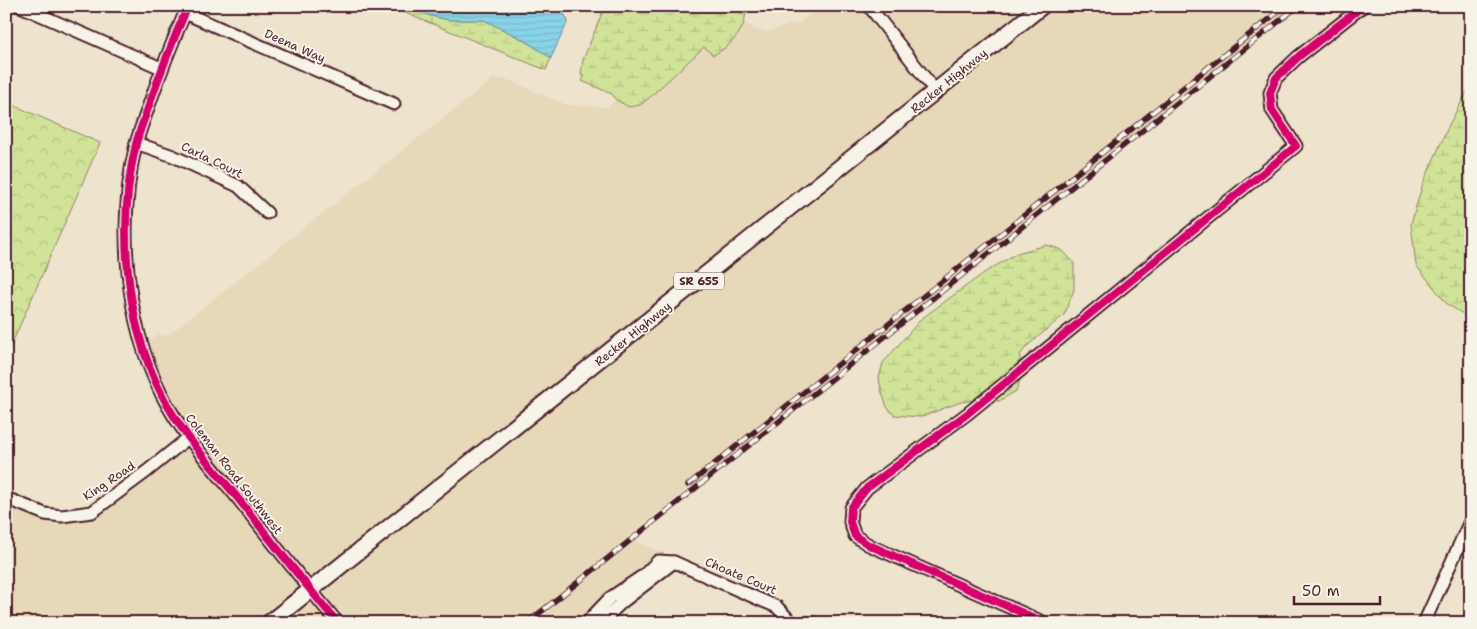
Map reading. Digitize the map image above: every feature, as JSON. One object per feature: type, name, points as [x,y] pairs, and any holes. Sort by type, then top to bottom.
[{"type":"main road","name":"Recker Highway","points":[[270,623],[1042,6]]},
{"type":"street","points":[[20,6],[161,68]]},
{"type":"street","points":[[869,6],[936,92]]},
{"type":"street","points":[[1045,623],[869,545],[855,536],[850,522],[851,508],[867,488],[966,414],[1296,146],[1272,110],[1270,93],[1276,78],[1298,57],[1363,6]]},
{"type":"street","name":"Coleman Road Southwest","points":[[187,10],[161,68],[136,143],[128,188],[126,234],[129,275],[141,341],[153,377],[163,398],[188,438],[310,591],[338,623]]},
{"type":"street","name":"Deena Way","points":[[187,10],[394,104]]},
{"type":"street","name":"Carla Court","points":[[136,143],[173,156],[238,186],[268,214]]},
{"type":"street","name":"King Road","points":[[6,498],[45,514],[62,516],[92,512],[188,438]]},
{"type":"street","points":[[1424,623],[1471,520]]},
{"type":"street","points":[[589,623],[610,598],[658,562],[674,562]]},
{"type":"street","points":[[600,623],[621,603],[674,562]]},
{"type":"street","name":"Choate Court","points":[[674,562],[777,607],[792,623]]},
{"type":"street","points":[[808,623],[813,623]]},
{"type":"shaded area","points":[[820,6],[861,6],[927,90],[311,582],[194,434],[169,395],[148,342],[159,333],[163,336],[168,335],[493,79],[506,79],[567,105],[607,107],[616,100],[629,107],[670,78],[704,47],[708,51],[738,34],[744,22],[754,29],[766,32],[798,24]]},
{"type":"shaded area","points":[[877,6],[1032,6],[937,83]]},
{"type":"shaded area","points":[[1053,6],[1299,6],[627,537],[669,556],[658,555],[654,557],[639,570],[605,593],[584,616],[582,623],[346,623],[320,592],[945,94]]},
{"type":"shaded area","points":[[188,447],[302,590],[259,623],[6,623],[6,505],[43,519],[62,522],[93,518],[112,506]]},
{"type":"shaded area","points":[[310,600],[330,623],[280,623]]},
{"type":"green space","points":[[388,6],[403,6],[449,20],[484,20],[524,40],[551,58],[546,70]]},
{"type":"green space","points":[[605,6],[745,6],[746,14],[741,29],[726,47],[713,55],[704,47],[649,98],[640,105],[629,107],[616,100],[612,94],[582,81],[584,77],[581,75],[583,60]]},
{"type":"green space","points":[[1471,84],[1471,319],[1447,304],[1416,265],[1411,224],[1422,186],[1449,125]]},
{"type":"green space","points":[[6,102],[100,143],[6,357]]},
{"type":"green space","points":[[1047,245],[1062,250],[1074,263],[1074,290],[1064,315],[1026,347],[1020,355],[1020,380],[1016,391],[999,401],[975,400],[961,402],[920,417],[894,415],[887,407],[881,390],[879,378],[883,363],[921,319],[984,273],[1017,253]]},
{"type":"water","points":[[403,6],[458,6],[466,9],[472,6],[560,6],[568,21],[551,58],[524,40],[484,20],[449,20]]},
{"type":"railway","points":[[688,485],[1285,6]]},
{"type":"railway","points":[[527,623],[1298,6]]},
{"type":"cycle path","points":[[188,6],[162,69],[140,130],[130,175],[126,239],[128,272],[140,336],[149,367],[162,395],[178,422],[196,448],[338,623]]},
{"type":"cycle path","points":[[1045,623],[869,545],[855,536],[850,522],[851,508],[867,488],[967,414],[1296,146],[1272,110],[1270,93],[1276,78],[1298,57],[1363,6]]}]
